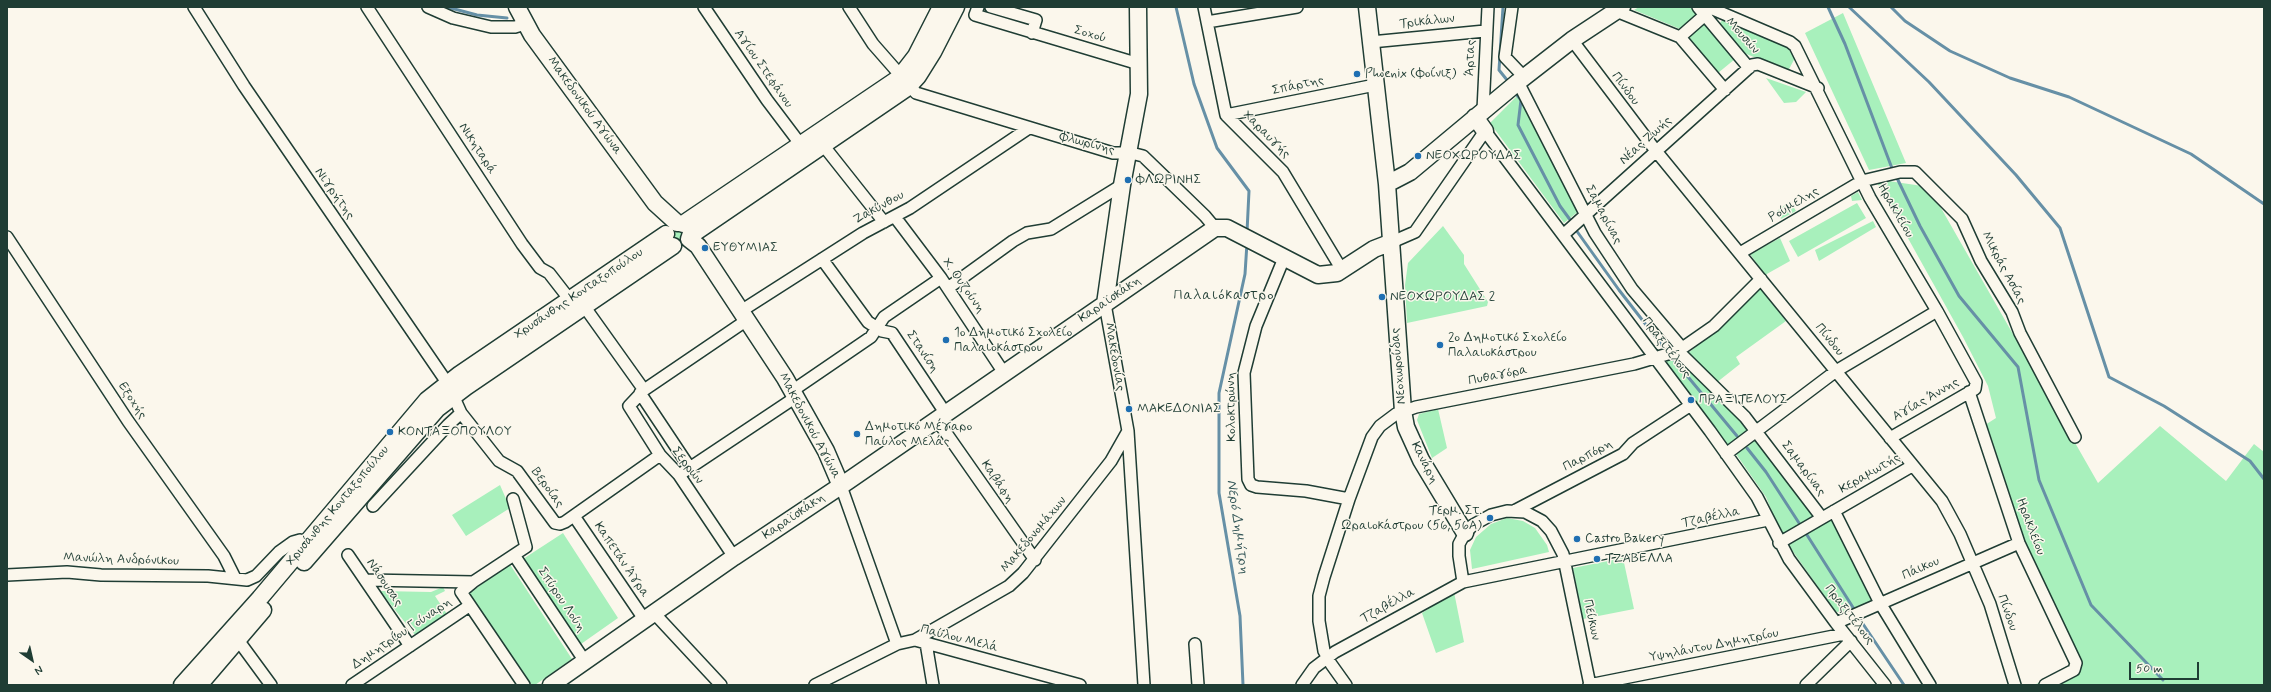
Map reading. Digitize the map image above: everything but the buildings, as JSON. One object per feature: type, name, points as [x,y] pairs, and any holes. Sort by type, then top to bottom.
[{"type":"street","name":"Νιγρήτης","points":[[194,7],[261,112],[450,389]]},
{"type":"street","name":"Νικηταρά","points":[[367,7],[522,244],[540,268],[549,273],[577,303]]},
{"type":"street","points":[[428,7],[453,18],[491,27],[515,27],[526,24]]},
{"type":"street","name":"Μακεδονικού Αγώνα","points":[[516,7],[526,24],[678,235],[698,246],[794,394],[830,460],[841,486],[897,644]]},
{"type":"street","name":"Αγίου Στεφάνου","points":[[704,7],[801,145]]},
{"type":"street","name":"Φλωρίνης","points":[[849,7],[862,29],[905,81],[922,97],[1113,153],[1141,155],[1150,160],[1215,228]]},
{"type":"street","name":"Χρυσάνθης Κονταξοπούλου","points":[[678,235],[801,145],[905,81],[941,7]]},
{"type":"street","name":"Χρυσάνθης Κονταξοπούλου","points":[[182,685],[260,598],[427,400],[450,389],[678,235],[823,145],[905,81],[929,59],[956,7]]},
{"type":"street","name":"Σοχού","points":[[978,7],[975,15],[1139,64]]},
{"type":"street","points":[[991,7],[1036,20],[1032,33]]},
{"type":"street","name":"Μακεδονίας","points":[[1138,7],[1139,94],[1122,185],[1105,304],[1128,431],[1144,685]]},
{"type":"street","name":"Χαραυγής","points":[[1204,7],[1226,115],[1283,172],[1342,270]]},
{"type":"street","points":[[1207,22],[1297,7]]},
{"type":"street","name":"Νεοχωρούδας","points":[[1327,657],[1320,626],[1320,596],[1326,567],[1349,499],[1376,431],[1386,421],[1403,411],[1387,184],[1367,7]]},
{"type":"street","name":"Άρτας","points":[[1479,114],[1488,7]]},
{"type":"street","points":[[1512,7],[1504,57],[1521,80]]},
{"type":"street","points":[[1387,184],[1410,172],[1521,80],[1572,40],[1614,10],[1680,37],[1725,90]]},
{"type":"street","points":[[1680,37],[1704,10]]},
{"type":"street","name":"Μουσών","points":[[1704,10],[1790,42],[1796,46]]},
{"type":"street","name":"Μουσών","points":[[1704,10],[1749,68],[1758,64],[1818,88]]},
{"type":"street","name":"Τρικάλων","points":[[1371,42],[1485,31]]},
{"type":"street","name":"Πίνδου","points":[[1572,40],[1656,151],[1836,371],[1947,510],[1973,562],[1996,622],[2015,685]]},
{"type":"street","name":"Ηρακλείου","points":[[1796,46],[1875,206],[1937,311],[1973,390],[2019,543],[2076,663],[2076,668],[2073,671],[2045,685]]},
{"type":"street","name":"Νέας Ζωής","points":[[1563,235],[1749,68]]},
{"type":"street","name":"Σαμαρίνας","points":[[1521,80],[1585,215],[1624,278],[1680,350],[1757,431],[1822,518]]},
{"type":"street","name":"Σπάρτης","points":[[1226,115],[1375,85]]},
{"type":"street","points":[[1215,228],[1223,227],[1236,232],[1318,275],[1332,274],[1342,270],[1372,250],[1415,232],[1485,131],[1479,114]]},
{"type":"street","name":"Ζακύνθου","points":[[642,391],[822,259],[895,217],[1029,128]]},
{"type":"street","name":"Πραξιτέλους","points":[[1485,131],[1691,405],[1757,497],[1779,543],[1836,623],[1885,685]]},
{"type":"street","points":[[823,145],[884,222]]},
{"type":"street","name":"Μικράς Ασίας","points":[[1862,181],[1876,176],[1909,171],[1920,176],[1962,219],[1981,261],[2012,312],[2020,333],[2075,436]]},
{"type":"street","name":"Ρούμελης","points":[[1740,253],[1862,181]]},
{"type":"street","points":[[948,288],[1013,241],[1027,233],[1051,229],[1122,185]]},
{"type":"street","name":"Χ. Ουζούνη","points":[[895,217],[948,288],[1004,373]]},
{"type":"street","name":"Καραϊσκάκη","points":[[551,685],[584,660],[942,417],[1215,228]]},
{"type":"street","name":"Εξοχής","points":[[7,237],[136,432],[224,556],[235,578]]},
{"type":"street","name":"Κολοκτρώνη","points":[[1284,258],[1256,326],[1244,373],[1248,479],[1251,485],[1257,487],[1306,491],[1349,499]]},
{"type":"street","name":"Στανίση","points":[[822,259],[868,322],[876,328],[892,333],[942,417]]},
{"type":"street","points":[[678,475],[794,394],[871,337],[884,317],[941,278]]},
{"type":"street","name":"Πυθαγόρα","points":[[1403,411],[1656,358],[1680,350],[1714,326],[1761,279]]},
{"type":"street","name":"Σερρών","points":[[577,303],[642,391],[690,468]]},
{"type":"street","points":[[1726,454],[1836,371],[1937,311]]},
{"type":"street","name":"Χρυσάνθης Κονταξοπούλου","points":[[199,685],[425,422],[450,389]]},
{"type":"street","name":"Βεροίας","points":[[450,389],[461,413],[499,461],[517,471],[550,518],[558,524],[574,516]]},
{"type":"street","name":"Αγίας Άννης","points":[[1890,438],[1973,390]]},
{"type":"street","name":"Σερρών","points":[[642,391],[632,401],[630,408],[660,455],[678,475],[734,557]]},
{"type":"street","name":"Παρπόρη","points":[[1514,511],[1623,454],[1633,443],[1691,405]]},
{"type":"street","name":"Κανάρη","points":[[1403,411],[1406,427],[1421,460],[1465,533]]},
{"type":"street","points":[[373,506],[461,413]]},
{"type":"street","name":"Καβάφη","points":[[942,417],[1035,560]]},
{"type":"street","name":"Μακεδονομάχων","points":[[920,641],[1009,586],[1035,560],[1111,461],[1128,431]]},
{"type":"street","points":[[574,516],[660,455]]},
{"type":"street","name":"Κεραμωτής","points":[[1779,543],[1912,466]]},
{"type":"street","name":"Δημητρίου Γούναρη","points":[[352,685],[469,606],[461,592],[473,582],[526,547],[513,499]]},
{"type":"street","points":[[1463,582],[1458,551],[1460,542],[1465,533],[1477,522],[1491,515],[1514,511],[1530,514],[1546,525],[1560,548],[1565,562]]},
{"type":"street","points":[[1834,511],[1880,603],[1930,685]]},
{"type":"street","name":"Καπετάν Άγρα","points":[[574,516],[649,616],[720,685]]},
{"type":"street","name":"Τζαβέλλα","points":[[1302,685],[1314,668],[1327,657],[1463,582],[1768,520]]},
{"type":"street","name":"Μανώλη Ανδρόνικου","points":[[7,575],[67,572],[101,576],[252,578],[290,544],[298,540],[306,543]]},
{"type":"street","name":"Πάικου","points":[[1836,623],[2019,543]]},
{"type":"street","name":"Νάσουσας","points":[[348,555],[367,580],[410,646]]},
{"type":"street","name":"Σπύρου Λούη","points":[[514,555],[584,660]]},
{"type":"street","name":"Πεύκων","points":[[1565,562],[1590,685]]},
{"type":"street","points":[[367,580],[473,582]]},
{"type":"street","points":[[469,606],[524,685]]},
{"type":"street","points":[[1806,685],[1848,638]]},
{"type":"street","name":"Υψηλάντου Δημητρίου","points":[[1590,685],[1848,638]]},
{"type":"street","points":[[238,640],[271,685]]},
{"type":"street","points":[[920,641],[933,685]]},
{"type":"street","name":"Παύλου Μελά","points":[[815,685],[897,644],[920,641],[1053,682],[1080,685]]},
{"type":"street","points":[[1195,644],[1198,685]]},
{"type":"street","points":[[1327,657],[1346,685]]},
{"type":"green space","points":[[1639,7],[1692,7],[1735,59],[1718,73],[1680,29],[1634,10]]},
{"type":"green space","points":[[1843,13],[1906,163],[1869,170],[1805,33]]},
{"type":"green space","points":[[1724,18],[1791,46],[1796,56],[1788,71],[1744,53],[1720,23]]},
{"type":"green space","points":[[1766,78],[1806,92],[1796,102],[1784,103]]},
{"type":"green space","points":[[1520,93],[1580,210],[1564,223],[1490,123]]},
{"type":"green space","points":[[1875,179],[1929,187],[2098,483],[2160,426],[2226,481],[2254,444],[2264,452],[2264,685],[2034,685],[2072,667],[2052,625],[1985,425],[1996,418],[1988,386],[1963,337]]},
{"type":"green space","points":[[1858,192],[1862,200],[1852,201],[1851,196]]},
{"type":"green space","points":[[1790,201],[1796,211],[1781,219],[1777,211]]},
{"type":"green space","points":[[1857,203],[1866,218],[1798,257],[1789,241]]},
{"type":"green space","points":[[1873,221],[1876,227],[1819,261],[1815,250]]},
{"type":"green space","points":[[1443,226],[1464,255],[1464,264],[1488,302],[1487,306],[1407,323],[1405,285],[1408,263]]},
{"type":"green space","points":[[677,229],[682,231],[684,236],[682,241],[677,243],[672,241],[670,236],[672,231]]},
{"type":"green space","points":[[1780,238],[1790,261],[1765,275],[1750,254]]},
{"type":"green space","points":[[1760,287],[1786,321],[1736,357],[1740,364],[1716,383],[1686,355],[1721,325]]},
{"type":"green space","points":[[1677,355],[1752,429],[1729,447],[1665,360]]},
{"type":"green space","points":[[1438,409],[1447,448],[1432,458],[1417,420],[1419,414]]},
{"type":"green space","points":[[1758,437],[1818,516],[1782,536],[1766,497],[1736,454]]},
{"type":"green space","points":[[500,485],[510,508],[466,536],[452,515]]},
{"type":"green space","points":[[1833,517],[1877,600],[1845,615],[1835,611],[1787,543]]},
{"type":"green space","points":[[1507,518],[1523,521],[1535,528],[1547,545],[1549,552],[1472,569],[1470,550],[1476,537],[1491,524]]},
{"type":"green space","points":[[563,533],[618,618],[581,644],[523,559]]},
{"type":"green space","points":[[1623,558],[1634,609],[1583,619],[1573,568]]},
{"type":"green space","points":[[509,563],[572,659],[535,685],[532,685],[469,594]]},
{"type":"green space","points":[[443,587],[445,591],[435,596],[447,614],[415,635],[380,591],[431,592]]},
{"type":"green space","points":[[1454,592],[1464,642],[1436,653],[1422,613]]},
{"type":"waterway","points":[[447,7],[477,15],[507,18]]},
{"type":"waterway","name":"Νερό Δημήτρη","points":[[1176,7],[1194,84],[1217,148],[1249,191],[1247,232]]},
{"type":"waterway","points":[[1503,7],[1499,70],[1507,80]]},
{"type":"waterway","points":[[1828,7],[1845,44],[1893,171]]},
{"type":"waterway","points":[[1849,7],[1929,82],[2016,175],[2060,228],[2109,377],[2164,406],[2250,461],[2264,479]]},
{"type":"waterway","points":[[1891,7],[1905,21],[1950,51],[2010,78],[2069,97],[2191,154],[2264,204]]},
{"type":"waterway","points":[[1516,94],[1521,100],[1518,125],[1560,206],[1571,221]]},
{"type":"waterway","points":[[1896,176],[1920,226],[1959,296],[2018,367],[2039,480],[2091,605],[2163,680]]},
{"type":"waterway","points":[[1576,230],[1619,290],[1664,348]]},
{"type":"waterway","name":"Νερό Δημήτρη","points":[[1243,685],[1240,616],[1219,493],[1219,393],[1245,274],[1247,243]]},
{"type":"waterway","points":[[1674,360],[1737,436]]},
{"type":"waterway","points":[[1747,448],[1766,472],[1799,523]]},
{"type":"waterway","points":[[1807,535],[1854,609]]},
{"type":"waterway","points":[[1859,618],[1904,685]]},
{"type":"place","name":"Phoenix (Φοίνιξ)","points":[[1357,74]]},
{"type":"place","name":"ΝΕΟΧΩΡΟΥΔΑΣ","points":[[1418,156]]},
{"type":"place","name":"ΦΛΩΡΙΝΗΣ","points":[[1128,180]]},
{"type":"place","name":"ΕΥΘΥΜΙΑΣ","points":[[705,248]]},
{"type":"place","name":"ΝΕΟΧΩΡΟΥΔΑΣ 2","points":[[1382,297]]},
{"type":"place","name":"1ο Δημοτικό Σχολείο Παλαιοκάστρου","points":[[946,340]]},
{"type":"place","name":"2ο Δημοτικό Σχολείο Παλαιοκάστρου","points":[[1440,345]]},
{"type":"place","name":"ΠΡΑΞΙΤΕΛΟΥΣ","points":[[1691,400]]},
{"type":"place","name":"ΜΑΚΕΔΟΝΙΑΣ","points":[[1129,409]]},
{"type":"place","name":"ΚΟΝΤΑΞΟΠΟΥΛΟΥ","points":[[390,432]]},
{"type":"place","name":"Δημοτικό Μέγαρο Παύλος Μελάς","points":[[857,434]]},
{"type":"place","name":"Τερμ. Στ. Ωραιοκάστρου (56, 56Α)","points":[[1490,518]]},
{"type":"place","name":"Castro Bakery","points":[[1577,539]]},
{"type":"place","name":"ΤΖΑΒΕΛΛΑ","points":[[1597,559]]},
{"type":"district","name":"Παλαιόκαστρο","points":[[1224,296]]}]
